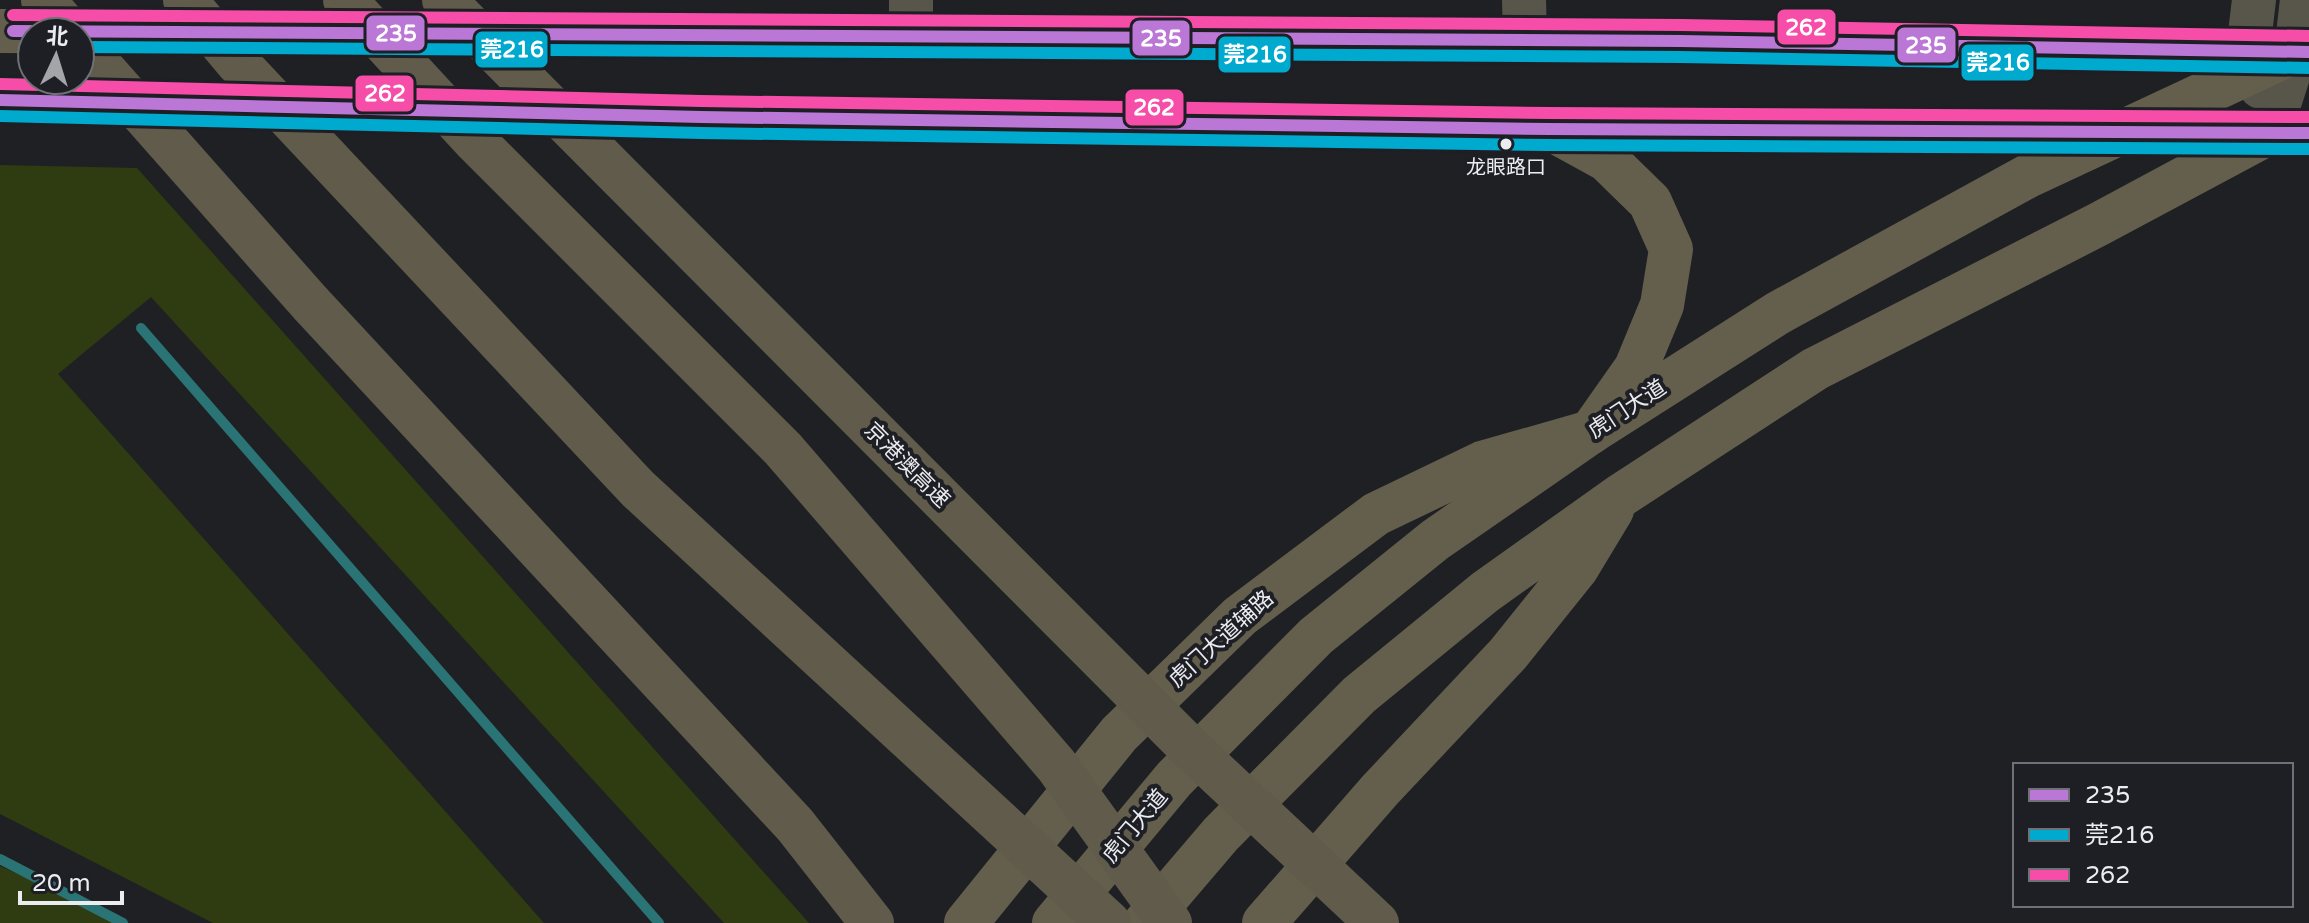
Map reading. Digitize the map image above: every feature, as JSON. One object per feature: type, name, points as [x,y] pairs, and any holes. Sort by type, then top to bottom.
[{"type":"highway","points":[[43,0],[57,16]]},
{"type":"highway","points":[[185,0],[238,63],[638,489],[1109,923]]},
{"type":"highway","points":[[345,0],[476,142],[783,449],[1056,765],[1170,923]]},
{"type":"highway","name":"京港澳高速","points":[[444,0],[1192,750],[1377,923]]},
{"type":"highway","points":[[96,61],[320,315],[795,825],[872,923]]},
{"type":"main road","points":[[0,31],[911,18],[1525,20],[2253,60],[2305,49]]},
{"type":"main road","name":"虎门大道","points":[[1054,923],[1174,779],[1316,636],[1435,540],[1591,432],[1778,313],[2028,176],[2119,133],[2253,60]]},
{"type":"main road","points":[[0,100],[716,117],[1550,129],[2289,133]]},
{"type":"main road","points":[[1145,923],[1221,834],[1359,695],[1485,592],[1620,496],[1815,369],[2099,224],[2289,133],[2309,115]]},
{"type":"main road","points":[[1550,129],[1607,160],[1650,202],[1671,249],[1662,305],[1636,368],[1591,432]]},
{"type":"main road","name":"虎门大道辅路","points":[[966,923],[1119,734],[1240,616],[1376,514],[1482,463],[1591,432]]},
{"type":"main road","points":[[1264,923],[1380,790],[1508,654],[1577,568],[1620,496]]},
{"type":"street","points":[[2254,0],[2253,60],[2289,133]]},
{"type":"street","points":[[2289,133],[2305,49],[2302,0]]},
{"type":"green space","points":[[0,165],[137,168],[809,923],[724,923],[151,297],[58,374],[544,923],[213,923],[0,814]]},
{"type":"green space","points":[[0,866],[129,923],[0,923]]},
{"type":"waterway","points":[[141,328],[659,923]]},
{"type":"waterway","points":[[0,859],[123,923]]},
{"type":"transit line","name":"262","points":[[13,15],[1681,25],[2309,36]]},
{"type":"transit line","name":"235","points":[[13,31],[1681,41],[2309,52]]},
{"type":"transit line","name":"莞216","points":[[96,47],[1681,57],[2309,68]]},
{"type":"transit line","name":"262","points":[[0,84],[701,101],[1550,113],[2309,117]]},
{"type":"transit line","name":"235","points":[[0,100],[701,117],[1550,129],[2309,133]]},
{"type":"transit line","name":"莞216","points":[[0,116],[701,133],[1550,145],[2309,149]]},
{"type":"place","name":"龙眼路口","points":[[1506,144]]}]
